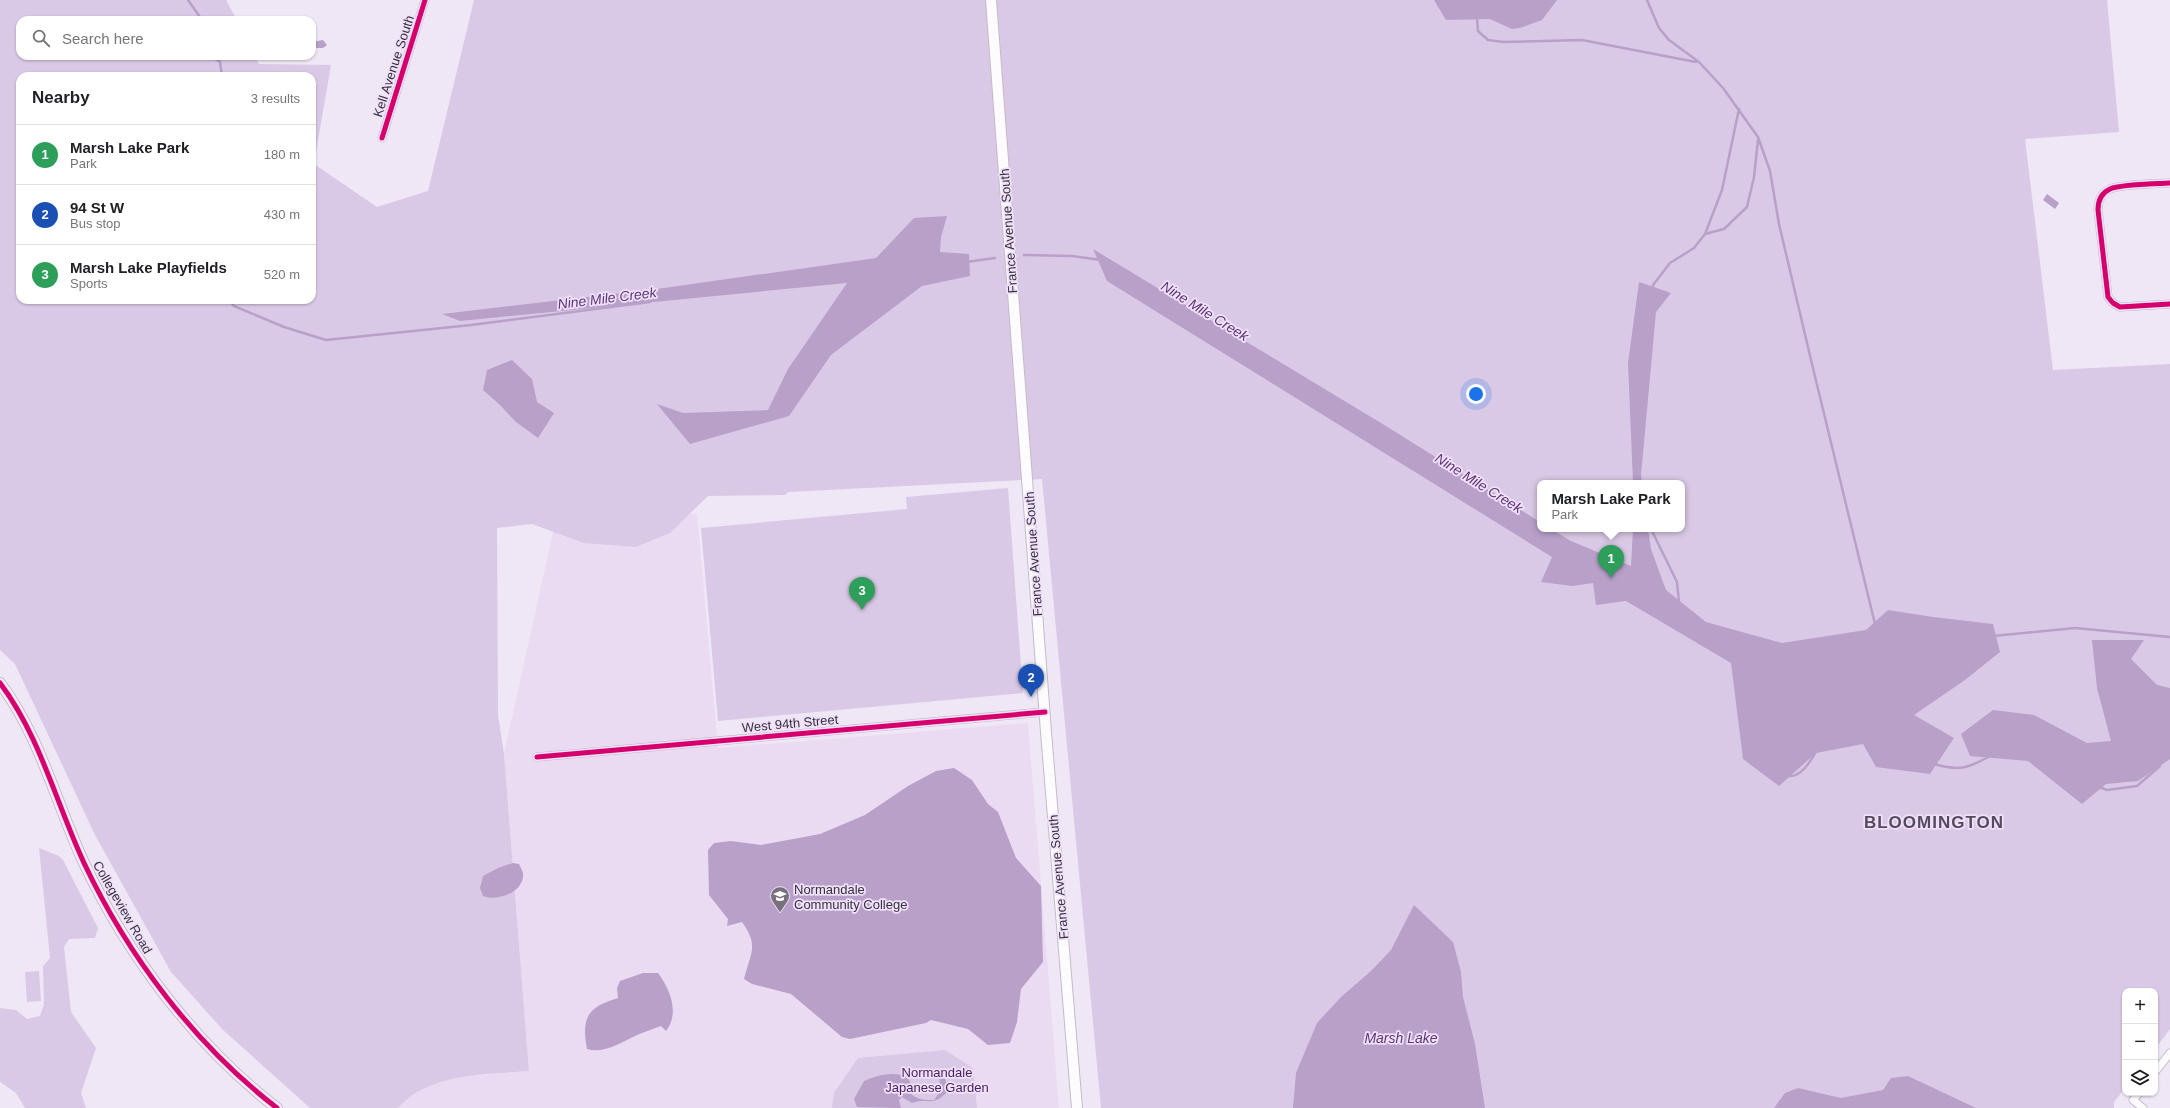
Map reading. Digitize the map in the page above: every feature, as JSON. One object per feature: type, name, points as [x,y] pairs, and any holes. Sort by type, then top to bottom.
[{"type":"main road","name":"France Avenue South","points":[[991,0],[1045,712],[1077,1108]]},
{"type":"main road","name":"Collegeview Road","points":[[0,683],[23,719],[46,769],[84,863],[104,902],[127,940],[152,976],[199,1034],[252,1089],[276,1108]]},
{"type":"street","name":"Kell Avenue South","points":[[382,138],[425,0]]},
{"type":"street","points":[[2170,183],[2111,188],[2102,195],[2098,202],[2106,289],[2108,296],[2113,303],[2128,307],[2170,304]]},
{"type":"street","name":"West 94th Street","points":[[536,757],[1045,712]]},
{"type":"street","points":[[2158,1068],[2170,1053]]},
{"type":"street","points":[[2136,1096],[2133,1100],[2143,1108]]},
{"type":"shaded area","name":"Normandale Community College","points":[[697,514],[718,748],[1028,723],[1059,1108],[398,1108],[404,1101],[429,1085],[460,1077],[529,1071],[504,754],[555,523]]},
{"type":"green space","points":[[0,0],[226,0],[235,16],[16,16],[16,60],[257,60],[259,64],[331,65],[316,152],[316,72],[16,72],[16,304],[316,304],[316,165],[377,207],[428,191],[474,0],[2107,0],[2119,132],[2025,139],[2053,370],[2170,364],[2170,1029],[2158,1045],[2158,988],[2122,988],[2122,1092],[2114,1102],[2114,1108],[1101,1108],[1042,479],[788,492],[785,495],[708,496],[670,533],[636,547],[584,543],[532,524],[497,528],[498,715],[504,754],[529,1071],[477,1075],[442,1082],[411,1096],[398,1108],[310,1108],[223,1030],[171,972],[95,835],[15,664],[0,650]]},
{"type":"green space","points":[[1008,488],[1023,693],[718,721],[701,528],[907,509],[906,497]]},
{"type":"green space","points":[[39,848],[59,856],[63,860],[98,928],[95,938],[69,939],[64,947],[71,1012],[96,1048],[81,1093],[86,1108],[25,1108],[16,1093],[0,1082],[0,1008],[16,1010],[27,1019],[40,1016],[44,1004],[43,966],[50,958]]},
{"type":"green space","points":[[39,971],[41,1001],[27,1002],[25,972]]},
{"type":"green space","name":"Normandale Japanese Garden","points":[[945,1050],[973,1068],[977,1108],[832,1108],[834,1093],[858,1058]]},
{"type":"water","points":[[1434,0],[1557,0],[1542,20],[1520,28],[1512,29],[1490,19],[1446,20]]},
{"type":"water","points":[[323,40],[327,45],[323,48],[316,48],[316,41]]},
{"type":"water","points":[[2047,194],[2059,203],[2055,209],[2043,200]]},
{"type":"water","points":[[947,216],[941,237],[940,252],[969,254],[970,276],[922,286],[831,355],[789,416],[690,444],[657,404],[683,413],[768,410],[788,369],[847,283],[460,321],[442,314],[664,288],[876,258],[914,218]]},
{"type":"water","points":[[1093,249],[1381,423],[1537,520],[1537,532],[1556,532],[1571,541],[1631,566],[1633,532],[1648,532],[1651,549],[1666,590],[1706,622],[1782,643],[1866,630],[1888,610],[1993,624],[2000,652],[1965,680],[1914,715],[1954,738],[1930,774],[1876,767],[1863,744],[1816,753],[1779,786],[1743,759],[1731,663],[1626,601],[1596,605],[1593,583],[1572,586],[1541,582],[1552,557],[1107,281]]},
{"type":"water","points":[[1639,282],[1671,293],[1656,312],[1642,480],[1633,480],[1628,363]]},
{"type":"water","points":[[512,360],[532,379],[537,402],[554,413],[538,438],[516,422],[483,390],[487,370]]},
{"type":"water","points":[[2092,640],[2144,640],[2131,659],[2157,685],[2170,688],[2170,759],[2138,781],[2106,784],[2082,804],[2028,761],[1970,756],[1961,734],[1993,710],[2034,715],[2087,743],[2111,741],[2097,688]]},
{"type":"water","points":[[954,768],[972,780],[988,804],[998,812],[1016,858],[1041,886],[1043,962],[1021,989],[1017,1022],[1010,1043],[988,1045],[968,1029],[931,1020],[926,1023],[850,1039],[842,1037],[791,994],[752,984],[744,979],[752,949],[750,937],[742,922],[727,926],[728,919],[709,895],[708,850],[714,843],[731,841],[761,845],[820,834],[865,815],[908,786],[936,771]]},
{"type":"water","points":[[513,863],[519,864],[523,873],[520,885],[509,894],[495,898],[483,896],[480,888],[483,876],[498,868]]},
{"type":"water","name":"Marsh Lake","points":[[1414,905],[1453,942],[1461,972],[1463,997],[1475,1044],[1485,1108],[1293,1108],[1296,1073],[1317,1023],[1341,997],[1371,971],[1391,950]]},
{"type":"water","points":[[643,973],[658,973],[666,986],[672,1001],[672,1017],[666,1031],[661,1026],[641,1033],[618,1045],[606,1049],[587,1049],[585,1029],[586,1021],[589,1015],[600,1005],[618,998],[617,988],[620,981]]},
{"type":"water","points":[[940,1070],[947,1083],[948,1091],[934,1101],[917,1101],[912,1103],[902,1097],[899,1100],[901,1108],[857,1107],[854,1099],[864,1081],[887,1074],[903,1075],[908,1079],[911,1085],[911,1094],[919,1099],[934,1100],[939,1093]]},
{"type":"water","points":[[1908,1076],[1976,1108],[1774,1108],[1785,1093],[1798,1088],[1841,1098],[1883,1090],[1891,1078]]},
{"type":"waterway","name":"Nine Mile Creek","points":[[188,0],[199,16]]},
{"type":"waterway","points":[[1647,0],[1659,28],[1669,40],[1699,62],[1723,88],[1758,137],[1770,171],[1779,224],[1875,624]]},
{"type":"waterway","points":[[1477,19],[1478,31],[1488,40],[1503,42],[1582,40],[1696,62]]},
{"type":"waterway","name":"Nine Mile Creek","points":[[217,60],[220,62],[221,72]]},
{"type":"waterway","points":[[1653,289],[1653,285],[1670,263],[1694,248],[1705,234],[1722,190],[1739,109]]},
{"type":"waterway","points":[[1705,234],[1724,229],[1747,207],[1754,177],[1758,140]]},
{"type":"waterway","name":"Nine Mile Creek","points":[[1024,255],[1072,256],[1101,260]]},
{"type":"waterway","name":"Nine Mile Creek","points":[[966,262],[995,258]]},
{"type":"waterway","name":"Nine Mile Creek","points":[[232,304],[284,327],[326,340],[471,325],[650,302]]},
{"type":"waterway","points":[[1652,532],[1677,582],[1679,602]]},
{"type":"waterway","points":[[1993,636],[2075,628],[2170,637]]},
{"type":"waterway","name":"Nine Mile Creek","points":[[1789,776],[1794,776],[1802,771],[1817,750]]},
{"type":"waterway","name":"Nine Mile Creek","points":[[1934,764],[1950,768],[1963,768],[1975,764],[1990,756]]},
{"type":"waterway","name":"Nine Mile Creek","points":[[2099,787],[2107,790],[2137,786],[2160,766]]},
{"type":"cycle path","points":[[382,138],[425,0]]},
{"type":"cycle path","points":[[2170,183],[2115,187],[2104,193],[2099,203],[2098,210],[2108,297],[2113,303],[2120,307],[2170,304]]},
{"type":"cycle path","points":[[0,683],[14,703],[37,747],[84,863],[121,932],[166,997],[192,1027],[218,1056],[277,1108]]},
{"type":"cycle path","points":[[537,757],[1045,712]]},
{"type":"place","name":"Marsh Lake Park","points":[[1611,578]]},
{"type":"place","name":"Marsh Lake Playfields","points":[[862,610]]},
{"type":"place","name":"94 St W","points":[[1031,697]]},
{"type":"place","name":"Normandale Community College","points":[[780,913]]},
{"type":"district","name":"BLOOMINGTON","points":[[1934,822]]}]
